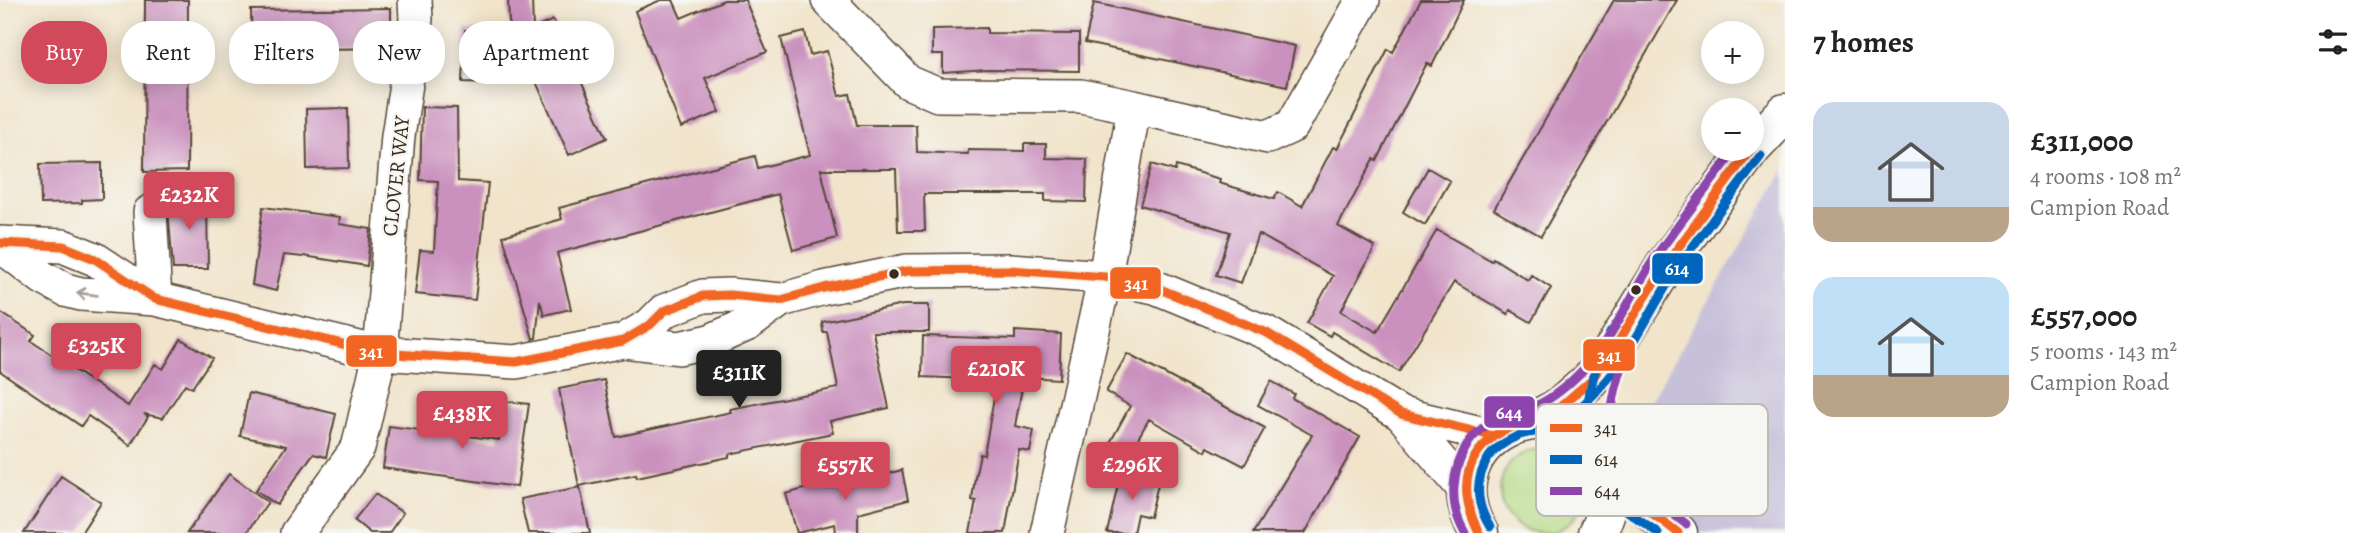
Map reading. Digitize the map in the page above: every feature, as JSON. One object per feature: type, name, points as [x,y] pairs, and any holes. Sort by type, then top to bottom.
[{"type":"street","name":"CLOVER WAY","points":[[297,533],[358,448],[380,353],[398,136],[416,19],[415,0]]},
{"type":"street","points":[[828,0],[908,82],[938,96],[1081,96],[1268,138],[1292,126],[1363,0]]},
{"type":"street","points":[[1048,533],[1105,277],[1135,107]]},
{"type":"street","points":[[1764,135],[1785,113]]},
{"type":"street","points":[[1564,404],[1591,380],[1617,344],[1666,264],[1741,161]]},
{"type":"street","points":[[150,212],[155,299]]},
{"type":"street","points":[[0,244],[63,246],[95,259],[155,299],[380,353],[516,362],[622,341],[680,348],[710,341],[748,324],[781,300],[907,271],[1010,270],[1105,277],[1155,287],[1267,333],[1401,414],[1493,436]]},
{"type":"street","points":[[622,341],[650,325],[664,311],[703,296],[729,295],[781,300]]},
{"type":"street","points":[[1602,404],[1604,386],[1617,344]]},
{"type":"street","points":[[1401,414],[1472,518]]},
{"type":"street","points":[[1472,518],[1469,468],[1480,448],[1493,436],[1518,422],[1535,420]]},
{"type":"street","points":[[1597,533],[1604,522],[1604,516]]},
{"type":"street","points":[[1659,516],[1678,533]]},
{"type":"shaded area","points":[[1785,169],[1785,533],[1700,533],[1689,516],[1768,516],[1768,404],[1649,404]]},
{"type":"green space","points":[[1534,450],[1536,516],[1576,516],[1565,526],[1550,532],[1534,532],[1519,526],[1507,514],[1501,499],[1501,483],[1507,468],[1519,456]]},
{"type":"building","points":[[145,0],[188,0],[188,21],[145,21]]},
{"type":"building","points":[[508,0],[532,0],[533,21],[509,21]]},
{"type":"building","points":[[661,0],[673,0],[681,18],[724,0],[745,0],[767,52],[705,78],[720,112],[681,128],[635,11]]},
{"type":"building","points":[[1421,0],[1464,0],[1432,66],[1427,63],[1377,161],[1374,159],[1338,226],[1375,247],[1341,311],[1377,332],[1437,230],[1492,261],[1493,258],[1528,280],[1531,275],[1551,288],[1531,322],[1510,310],[1508,314],[1454,282],[1399,372],[1332,332],[1330,336],[1307,323],[1333,276],[1258,234],[1241,283],[1216,275],[1230,232],[1140,205],[1152,164],[1175,171],[1176,166],[1220,179],[1219,183],[1274,199],[1278,192],[1302,206],[1333,147],[1337,149],[1388,49],[1393,52]]},
{"type":"building","points":[[1614,0],[1677,0],[1541,236],[1494,209]]},
{"type":"building","points":[[1094,3],[1295,46],[1287,86],[1085,43]]},
{"type":"building","points":[[391,8],[391,21],[353,21],[353,49],[339,49],[339,21],[251,21],[251,10]]},
{"type":"building","points":[[987,28],[987,33],[1079,34],[1079,71],[988,70],[943,73],[943,55],[932,55],[932,29]]},
{"type":"building","points":[[805,32],[810,55],[827,51],[839,96],[850,94],[857,125],[916,125],[917,152],[968,154],[968,150],[1024,151],[1024,144],[1046,144],[1046,158],[1087,159],[1086,202],[1045,201],[1045,194],[924,194],[925,231],[898,231],[896,169],[821,169],[837,238],[793,250],[778,194],[557,253],[571,309],[544,315],[540,300],[536,338],[533,339],[503,236],[562,219],[559,208],[755,156],[758,168],[810,155],[781,38]]},
{"type":"building","points":[[145,84],[188,84],[187,171],[144,172]]},
{"type":"building","points":[[537,84],[582,84],[607,138],[569,155]]},
{"type":"building","points":[[422,107],[457,108],[458,181],[488,183],[475,300],[415,294],[420,250],[434,251],[438,181],[420,180]]},
{"type":"building","points":[[348,108],[349,168],[307,169],[306,109]]},
{"type":"building","points":[[102,163],[102,199],[82,200],[82,203],[41,204],[40,164]]},
{"type":"building","points":[[1428,168],[1450,181],[1425,225],[1403,212]]},
{"type":"building","points":[[167,195],[207,200],[208,269],[173,269]]},
{"type":"building","points":[[263,207],[340,217],[339,224],[371,229],[367,266],[284,255],[276,291],[252,285]]},
{"type":"building","points":[[903,305],[929,305],[929,332],[873,332],[889,408],[830,421],[833,433],[729,454],[729,457],[637,477],[636,474],[579,486],[559,389],[604,380],[616,437],[731,412],[730,409],[838,388],[827,332],[823,332],[822,322]]},
{"type":"building","points":[[0,312],[35,335],[31,341],[128,406],[155,364],[163,369],[181,339],[212,358],[192,388],[185,384],[163,418],[144,414],[148,417],[130,445],[88,416],[81,426],[0,371]]},
{"type":"building","points":[[1015,331],[1061,334],[1059,379],[1024,377],[1015,426],[1034,430],[1030,452],[1019,450],[1005,533],[970,533],[976,501],[972,500],[975,477],[980,454],[984,455],[997,380],[922,377],[923,336],[1015,339]]},
{"type":"building","points":[[1127,354],[1265,428],[1244,466],[1208,447],[1206,451],[1149,419],[1118,473],[1099,463],[1130,406],[1106,392]]},
{"type":"building","points":[[1271,381],[1294,394],[1292,398],[1360,437],[1305,533],[1253,533],[1312,435],[1258,405]]},
{"type":"building","points":[[249,393],[336,414],[326,457],[313,454],[277,505],[256,490],[286,446],[240,436]]},
{"type":"building","points":[[503,401],[529,404],[517,487],[383,468],[389,426],[499,440]]},
{"type":"building","points":[[902,470],[908,500],[858,513],[858,533],[836,533],[835,524],[797,533],[786,494],[826,483],[828,489]]},
{"type":"building","points":[[1121,471],[1159,480],[1150,517],[1137,514],[1133,533],[1107,533]]},
{"type":"building","points":[[229,474],[268,502],[246,533],[187,533]]},
{"type":"building","points":[[61,476],[101,502],[81,533],[24,533]]},
{"type":"building","points":[[580,487],[590,533],[528,533],[520,499]]},
{"type":"building","points":[[375,494],[403,513],[389,533],[370,533],[354,520]]},
{"type":"transit line","name":"644","points":[[1540,404],[1564,388],[1592,360],[1656,256],[1727,161]]},
{"type":"transit line","name":"341","points":[[1563,404],[1591,380],[1617,344],[1666,264],[1742,161]]},
{"type":"transit line","name":"614","points":[[1583,404],[1611,375],[1685,257],[1757,161]]},
{"type":"transit line","name":"341","points":[[0,243],[63,246],[95,259],[155,299],[380,353],[516,362],[623,341],[650,325],[664,311],[703,296],[729,295],[781,300],[907,271],[1010,270],[1105,277],[1155,287],[1267,333],[1401,414],[1493,436]]},
{"type":"transit line","name":"614","points":[[1588,404],[1596,368],[1611,331]]},
{"type":"transit line","name":"644","points":[[1613,404],[1621,371],[1633,341]]},
{"type":"transit line","name":"644","points":[[1465,533],[1456,510],[1454,487],[1458,464],[1469,442],[1483,428],[1500,417],[1515,410],[1536,406]]},
{"type":"transit line","name":"341","points":[[1493,436],[1518,422],[1536,419]]},
{"type":"transit line","name":"341","points":[[1479,533],[1468,503],[1467,482],[1472,462],[1478,452],[1502,432],[1517,425],[1536,422]]},
{"type":"transit line","name":"614","points":[[1490,527],[1482,510],[1479,492],[1484,466],[1489,457],[1509,440],[1536,432]]},
{"type":"transit line","name":"614","points":[[1634,516],[1658,533]]},
{"type":"transit line","name":"341","points":[[1655,516],[1678,533]]},
{"type":"transit line","name":"644","points":[[1675,516],[1686,524]]}]
